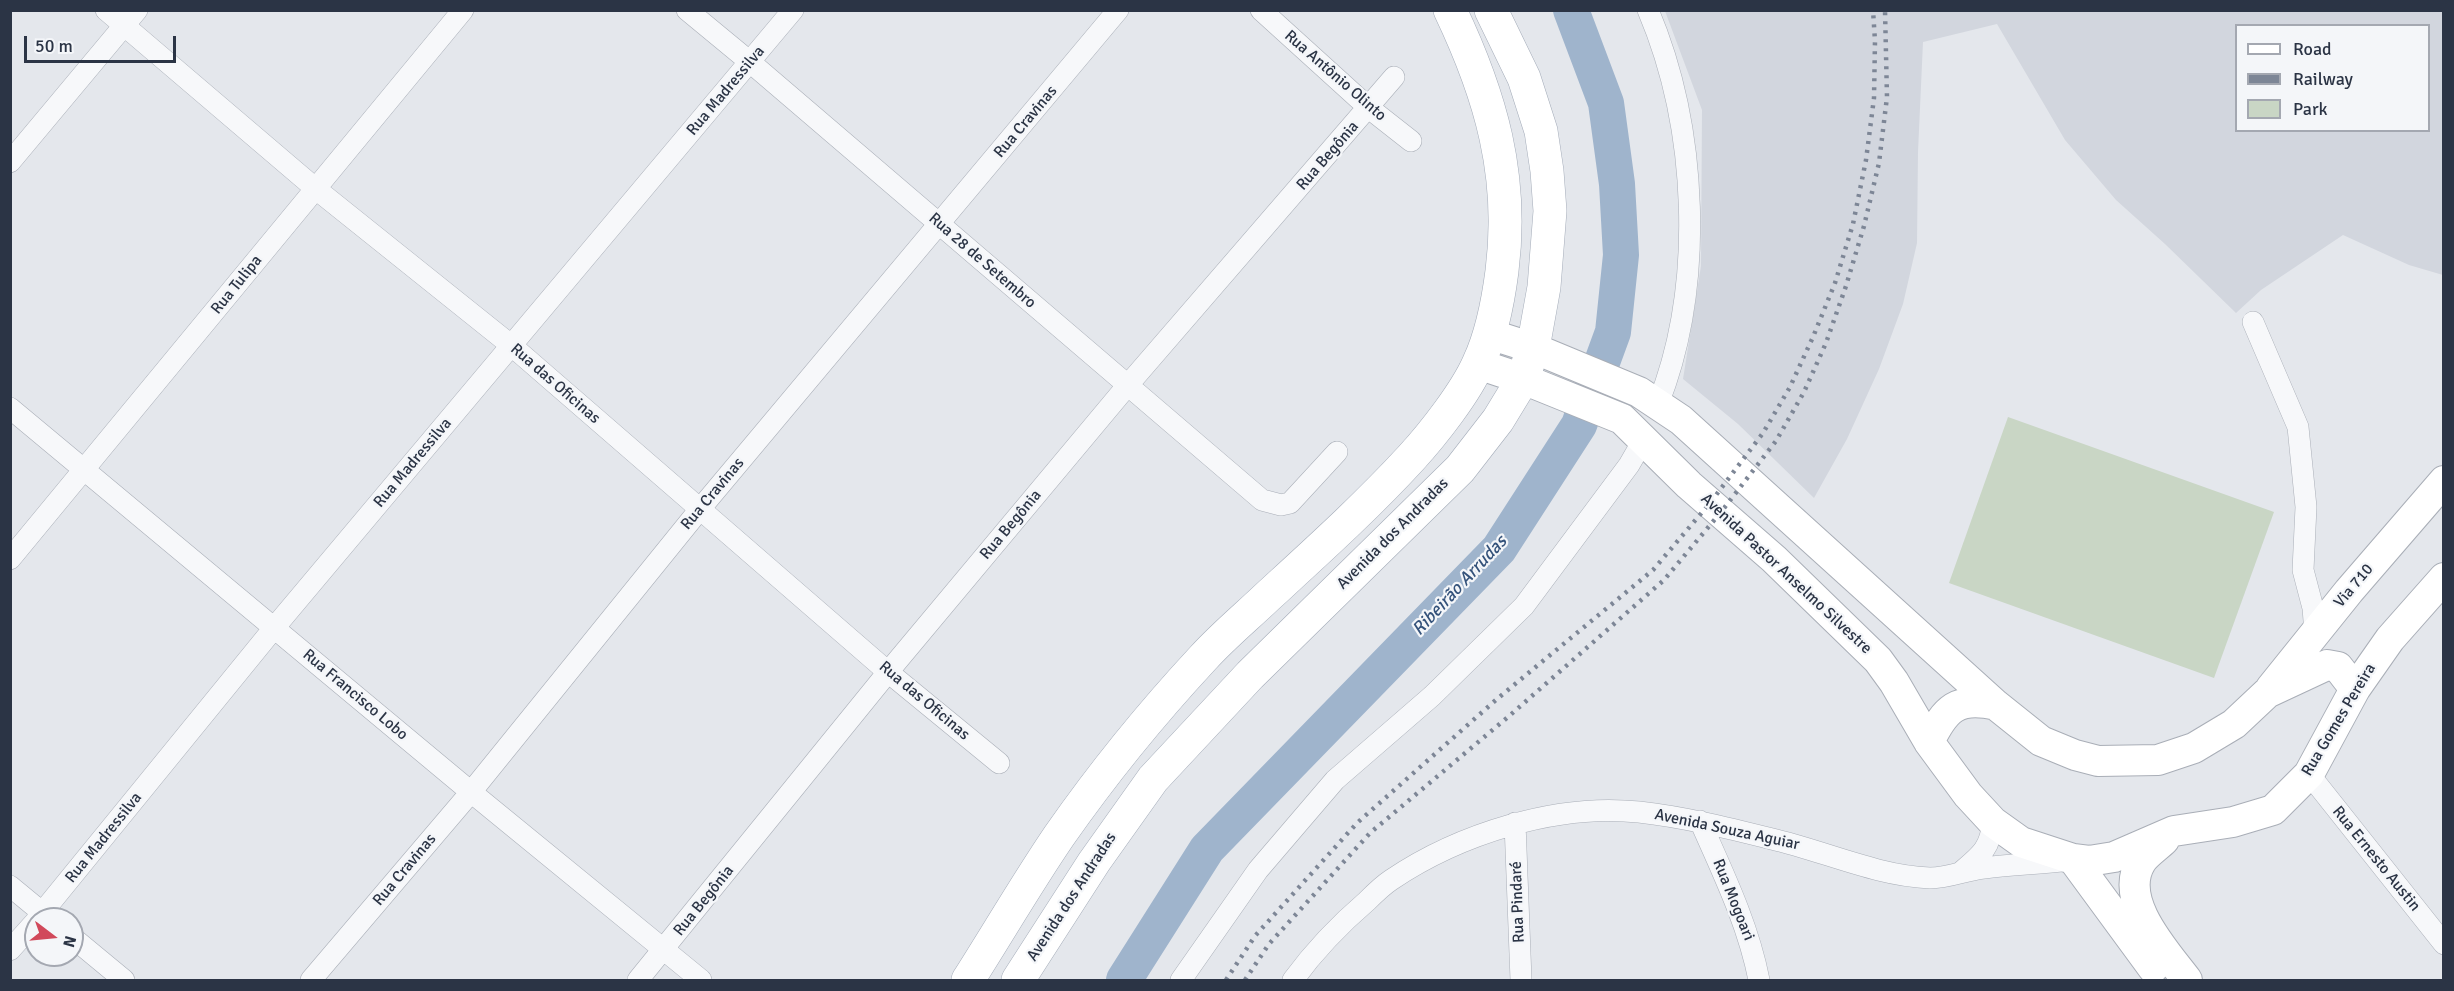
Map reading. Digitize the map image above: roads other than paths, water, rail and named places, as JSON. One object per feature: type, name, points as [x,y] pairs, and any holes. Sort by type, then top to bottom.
[{"type":"main road","points":[[968,981],[1058,838],[1125,747],[1207,654],[1316,552],[1412,457],[1439,423],[1478,364],[1489,334],[1500,291],[1506,207],[1503,169],[1497,135],[1471,55],[1450,10]]},
{"type":"main road","name":"Avenida dos Andradas","points":[[1018,981],[1094,862],[1153,779],[1250,675],[1460,469],[1532,383],[1543,352],[1550,211],[1547,171],[1540,131],[1524,78],[1491,10]]},
{"type":"main road","points":[[1489,334],[1543,352],[1649,398],[1681,420],[1996,705],[2041,741],[2098,761],[2158,760],[2194,748],[2234,724],[2267,693],[2327,665],[2338,667],[2355,689]]},
{"type":"main road","name":"Avenida Pastor Anselmo Silvestre","points":[[1478,364],[1622,419],[1689,485],[1774,559],[1860,640],[1894,682],[1929,742],[1968,795],[1993,822],[2021,842],[2073,859]]},
{"type":"main road","name":"Via 710","points":[[2267,693],[2349,591],[2444,481]]},
{"type":"main road","name":"Rua Gomes Pereira","points":[[2073,859],[2089,861],[2114,857],[2174,831],[2233,822],[2273,810],[2308,774],[2355,689],[2390,639],[2444,578]]},
{"type":"main road","points":[[1929,742],[1941,718],[1952,708],[1964,702],[1978,701],[1996,705]]},
{"type":"main road","points":[[2174,831],[2141,861],[2133,879],[2136,900],[2150,932],[2187,981]]},
{"type":"main road","points":[[2073,859],[2162,981]]},
{"type":"street","name":"Rua das Oficinas","points":[[106,10],[131,18],[316,189],[512,346],[888,672],[999,763]]},
{"type":"street","name":"Rua Tulipa","points":[[10,559],[463,10]]},
{"type":"street","name":"Rua 28 de Setembro","points":[[687,10],[1262,500],[1281,505],[1290,502],[1337,452]]},
{"type":"street","name":"Rua Madressilva","points":[[51,907],[274,628],[793,10]]},
{"type":"street","name":"Rua Cravinas","points":[[312,981],[471,792],[700,508],[940,225],[1118,10]]},
{"type":"street","name":"Rua Antônio Olinto","points":[[1261,10],[1369,108],[1411,141]]},
{"type":"street","points":[[1648,10],[1671,81],[1680,123],[1688,190],[1689,237],[1685,306],[1674,354],[1649,398]]},
{"type":"street","points":[[10,162],[131,18]]},
{"type":"street","name":"Rua Begônia","points":[[638,981],[888,672],[1127,386],[1394,77]]},
{"type":"street","points":[[2253,322],[2298,427],[2306,507],[2303,570],[2313,608],[2315,633]]},
{"type":"street","name":"Rua Francisco Lobo","points":[[10,408],[701,981]]},
{"type":"street","points":[[1181,981],[1258,870],[1335,780],[1432,696],[1524,606],[1629,465],[1644,439]]},
{"type":"street","points":[[2308,590],[2319,600],[2330,602],[2349,591]]},
{"type":"street","name":"Rua Ernesto Austin","points":[[2308,774],[2444,944]]},
{"type":"street","name":"Avenida Souza Aguiar","points":[[1293,981],[1335,929],[1390,880],[1443,850],[1515,823],[1575,811],[1638,812],[1700,821],[1789,843],[1883,871],[1929,878],[1946,877],[1984,868],[2036,865],[2073,859]]},
{"type":"street","name":"Rua Mogoari","points":[[1700,821],[1737,904],[1754,955],[1759,981]]},
{"type":"street","points":[[1960,873],[1982,854],[1990,840],[1993,822]]},
{"type":"street","name":"Rua Pindaré","points":[[1515,823],[1521,981]]},
{"type":"street","points":[[10,886],[31,907]]},
{"type":"street","name":"Rua Madressilva","points":[[10,950],[24,936]]},
{"type":"street","points":[[84,947],[124,981]]},
{"type":"waterway","name":"Ribeirão Arrudas","points":[[1124,980],[1207,849],[1499,549],[1579,425],[1613,332],[1621,255],[1617,184],[1606,103],[1571,10]]},
{"type":"railway","points":[[1226,980],[1255,936],[1357,823],[1497,699],[1653,570],[1710,503],[1763,433],[1790,387],[1813,337],[1835,283],[1853,224],[1866,160],[1874,98],[1873,10]]},
{"type":"railway","points":[[1245,980],[1269,944],[1370,833],[1508,717],[1664,580],[1776,441],[1804,392],[1826,343],[1864,226],[1879,163],[1887,97],[1885,10]]}]
